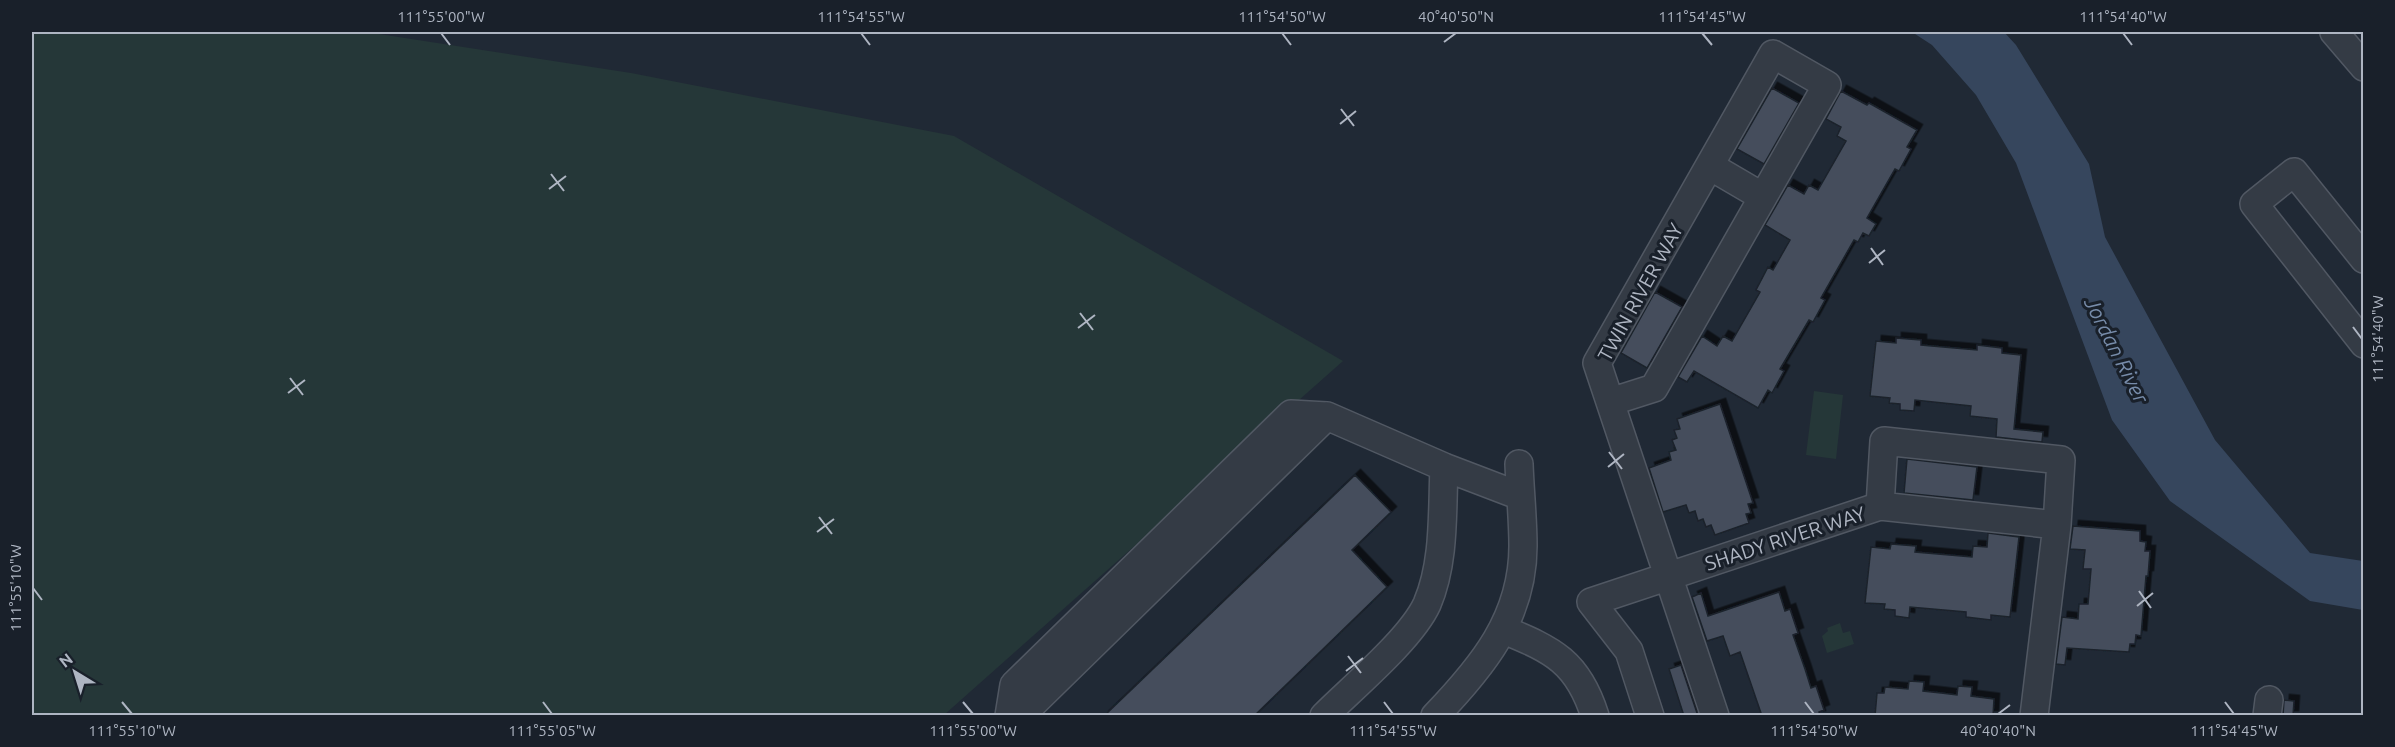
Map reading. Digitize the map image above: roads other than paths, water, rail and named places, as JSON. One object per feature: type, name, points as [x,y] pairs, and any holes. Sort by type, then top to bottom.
[{"type":"street","points":[[2334,32],[2364,67]]},
{"type":"street","name":"TWIN RIVER WAY","points":[[1714,716],[1670,576],[1597,363],[1773,54],[1827,85],[1763,197]]},
{"type":"street","points":[[1610,402],[1654,388],[1763,197],[1710,166]]},
{"type":"street","points":[[2364,259],[2294,172],[2254,204],[2364,344]]},
{"type":"street","points":[[1009,716],[1014,685],[1291,414],[1327,416],[1444,467],[1520,496]]},
{"type":"street","points":[[1020,716],[1327,416]]},
{"type":"street","points":[[1880,506],[1884,441],[2061,460],[2057,525],[2034,716]]},
{"type":"street","points":[[1435,716],[1476,671],[1503,630],[1514,601],[1523,547],[1519,464]]},
{"type":"street","points":[[1324,716],[1403,638],[1426,605],[1438,565],[1444,467]]},
{"type":"street","name":"SHADY RIVER WAY","points":[[1650,716],[1629,651],[1590,602],[1880,506],[2057,525]]},
{"type":"street","points":[[1503,630],[1540,645],[1559,657],[1583,684],[1595,716]]},
{"type":"water","name":"Jordan River","points":[[1912,32],[2004,32],[2016,45],[2089,164],[2105,237],[2215,440],[2310,553],[2363,561],[2363,610],[2310,601],[2170,501],[2112,420],[2016,163],[1976,95],[1932,45]]}]
